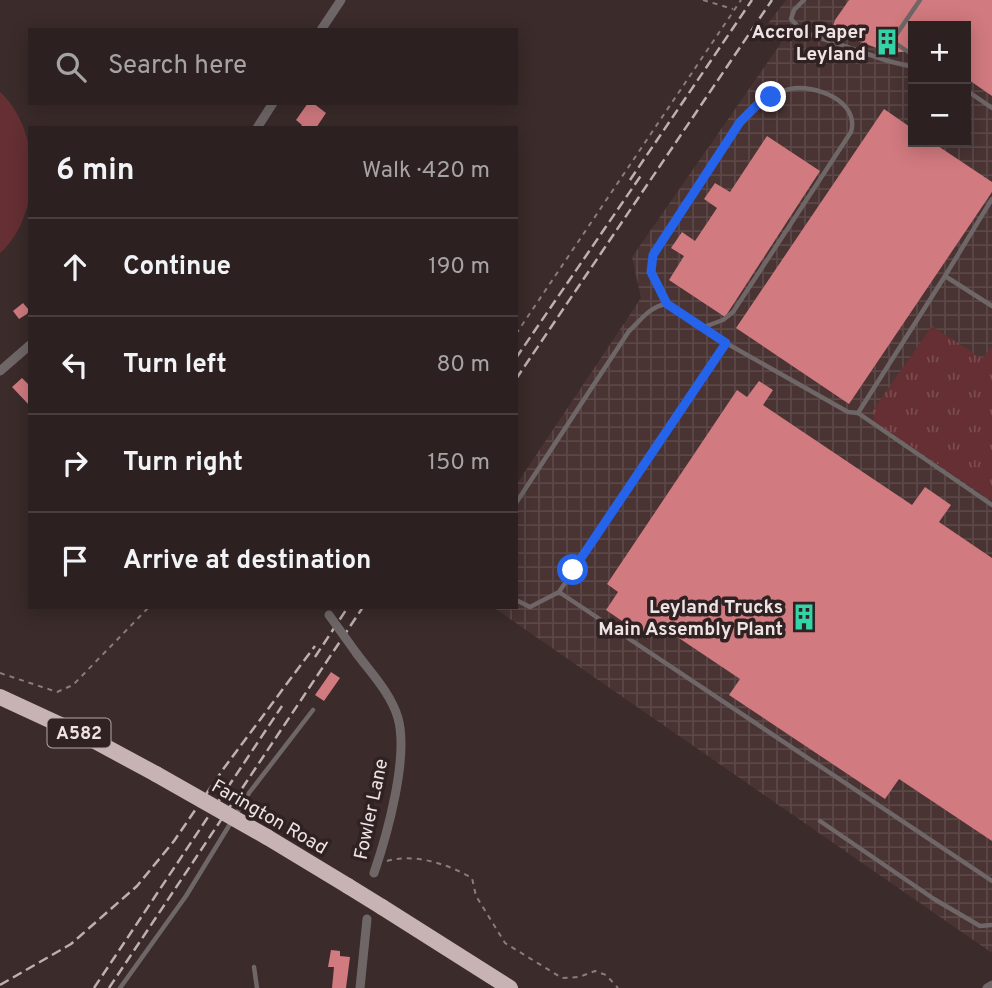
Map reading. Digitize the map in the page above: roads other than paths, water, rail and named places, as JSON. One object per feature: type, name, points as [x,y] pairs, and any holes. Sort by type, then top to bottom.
[{"type":"highway","name":"Farington Road","points":[[0,696],[93,740],[267,837],[510,988]]},
{"type":"street","points":[[322,28],[341,0]]},
{"type":"street","points":[[258,126],[272,105]]},
{"type":"street","points":[[0,371],[28,347]]},
{"type":"street","name":"Fowler Lane","points":[[327,611],[385,690],[398,720],[401,755],[398,777],[376,869]]},
{"type":"street","points":[[360,988],[367,919]]},
{"type":"street","points":[[987,988],[992,985]]},
{"type":"lane","points":[[804,0],[794,10],[791,19],[803,32],[908,66]]},
{"type":"lane","points":[[908,52],[892,41],[920,0]]},
{"type":"lane","points":[[704,327],[723,320],[733,312],[851,132],[854,122],[850,112],[831,95],[817,90],[790,89],[758,104],[740,122],[653,255],[651,272],[667,304],[726,343],[848,412],[858,413],[992,505]]},
{"type":"lane","points":[[971,93],[992,108]]},
{"type":"lane","points":[[858,413],[992,198]]},
{"type":"lane","points":[[945,276],[992,306]]},
{"type":"lane","points":[[518,500],[629,331],[650,310],[667,304]]},
{"type":"lane","points":[[518,601],[530,607],[559,592],[726,343]]},
{"type":"lane","points":[[559,592],[992,881]]},
{"type":"lane","points":[[120,988],[186,896],[248,793],[313,710]]},
{"type":"lane","points":[[820,821],[934,899],[980,926],[992,925]]},
{"type":"lane","points":[[254,967],[257,988]]},
{"type":"railway","points":[[630,180],[752,0]]},
{"type":"railway","points":[[518,376],[772,0]]},
{"type":"railway","points":[[518,355],[642,174]]},
{"type":"railway","points":[[315,657],[347,609]]},
{"type":"railway","points":[[109,988],[362,609]]},
{"type":"railway","points":[[0,985],[71,944],[137,886],[174,841],[224,768],[315,646]]},
{"type":"railway","points":[[94,988],[282,706]]},
{"type":"place","name":"Accrol Paper Leyland","points":[[887,42]]},
{"type":"place","name":"Leyland Trucks Main Assembly Plant","points":[[804,617]]}]
